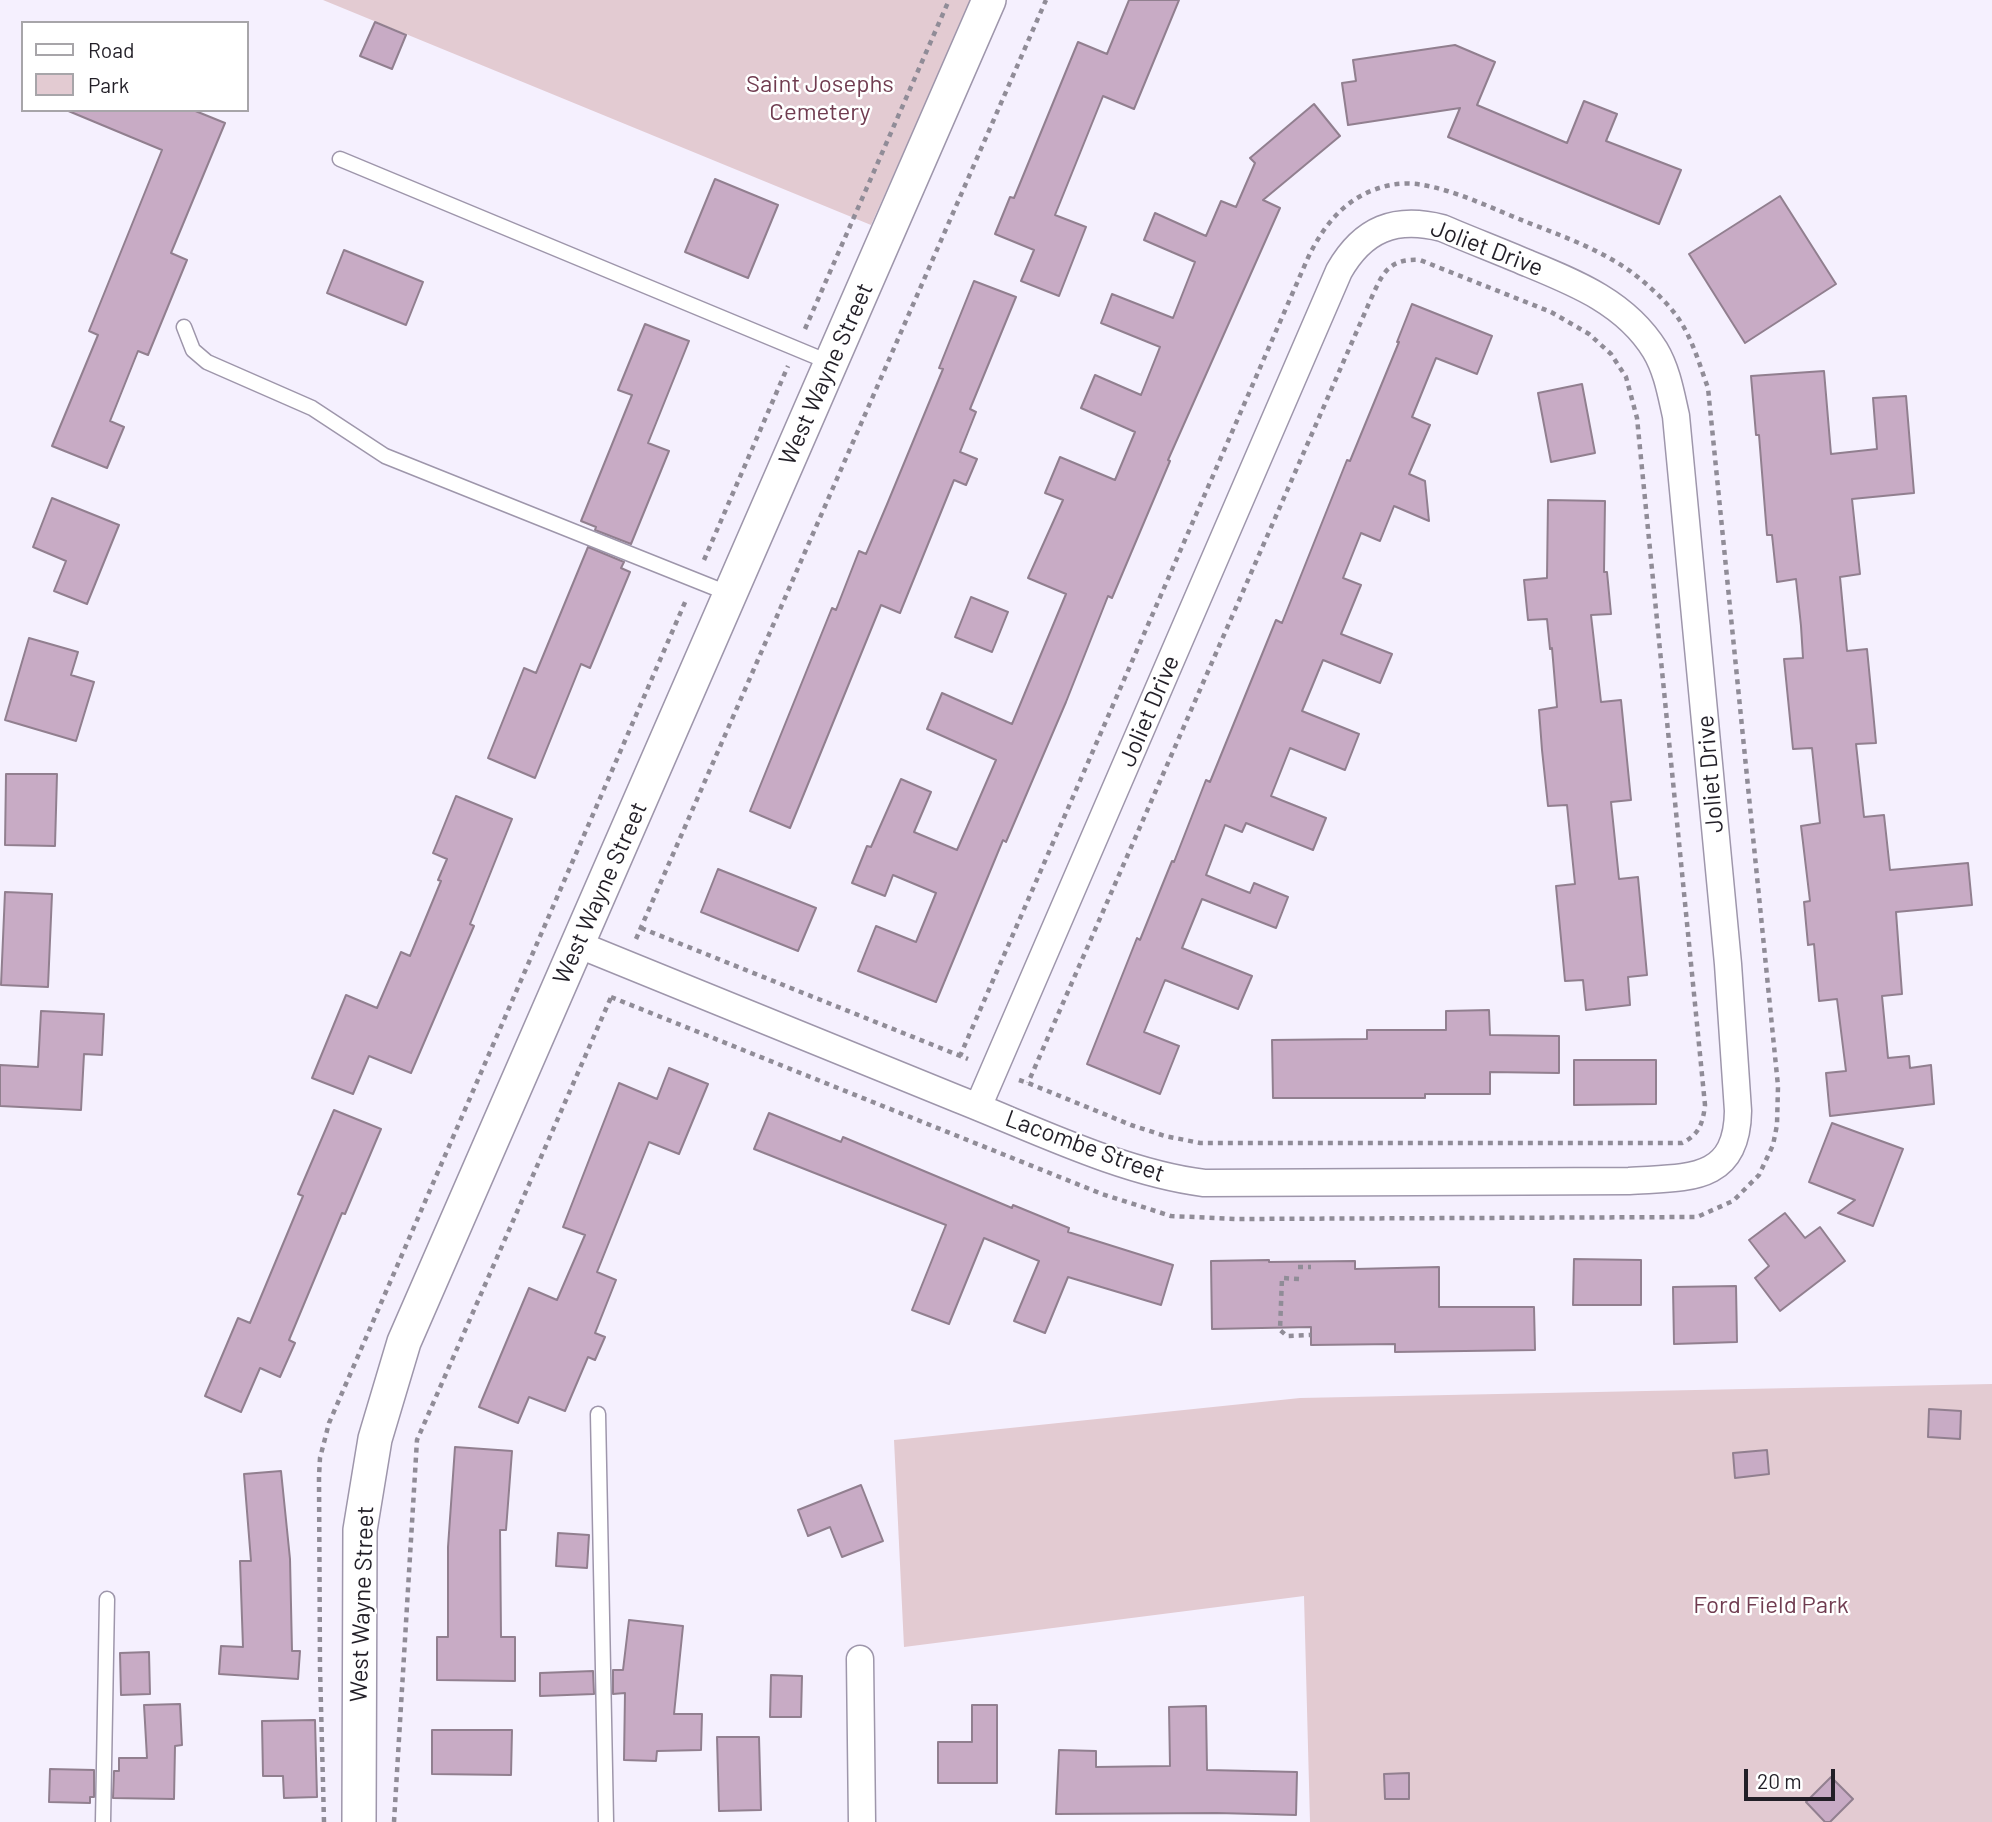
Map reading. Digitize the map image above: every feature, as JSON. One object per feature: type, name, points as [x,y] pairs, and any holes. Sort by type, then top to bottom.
[{"type":"street","name":"West Wayne Street","points":[[359,1822],[360,1530],[375,1439],[404,1342],[989,0]]},
{"type":"street","name":"Joliet Drive","points":[[978,1107],[1339,271],[1349,254],[1365,238],[1381,229],[1421,223],[1442,228],[1591,290],[1643,333],[1664,369],[1671,390],[1677,429],[1728,964],[1738,1111],[1735,1140]]},
{"type":"street","name":"Lacombe Street","points":[[577,944],[1120,1163],[1204,1184],[1629,1181],[1695,1177],[1706,1173],[1723,1160],[1735,1140]]},
{"type":"street","points":[[860,1659],[862,1822]]},
{"type":"lane","points":[[340,159],[831,363]]},
{"type":"lane","points":[[184,327],[193,350],[207,362],[312,408],[385,456],[730,594]]},
{"type":"lane","points":[[598,1414],[606,1822]]},
{"type":"lane","points":[[103,1822],[107,1599]]},
{"type":"path","points":[[394,1822],[417,1440],[1046,0]]},
{"type":"path","points":[[611,997],[1102,1194],[1171,1216],[1197,1219],[1696,1217],[1734,1201],[1759,1175],[1773,1145],[1779,1105],[1778,1086],[1708,388],[1684,329],[1676,315],[1655,292],[1631,272],[1589,248],[1435,187],[1406,184],[1380,188],[1342,207],[1333,216],[1314,243],[960,1056]]},
{"type":"path","points":[[641,929],[1139,1128],[1185,1141],[1682,1143],[1691,1139],[1703,1121],[1705,1105],[1637,418],[1626,377],[1611,354],[1589,334],[1550,312],[1420,260],[1407,259],[1386,269],[1028,1083]]},
{"type":"path","points":[[1298,1267],[1311,1267]]},
{"type":"path","points":[[1299,1279],[1282,1279],[1280,1330],[1287,1336],[1311,1335]]},
{"type":"green space","name":"Saint Josephs Cemetery","points":[[323,0],[972,0],[871,225]]},
{"type":"green space","name":"Ford Field Park","points":[[1992,1384],[1992,1822],[1310,1822],[1304,1596],[904,1647],[894,1440],[1300,1398]]},
{"type":"building","points":[[1129,0],[1179,0],[1134,109],[1103,96],[1055,215],[1086,227],[1059,296],[1021,281],[1034,250],[995,234],[1010,197],[1014,198],[1078,42],[1107,54]]},
{"type":"building","points":[[375,22],[406,35],[392,69],[360,56]]},
{"type":"building","points":[[1455,45],[1495,62],[1477,105],[1567,143],[1584,101],[1617,114],[1606,141],[1681,170],[1659,224],[1448,137],[1460,108],[1348,125],[1342,83],[1356,81],[1353,60]]},
{"type":"building","points":[[1314,104],[1340,136],[1263,200],[1280,208],[1168,460],[1170,461],[1112,598],[1108,596],[1066,702],[1006,842],[1003,840],[936,1002],[858,971],[876,926],[916,942],[936,893],[893,875],[885,896],[852,883],[867,846],[871,847],[901,779],[931,792],[914,832],[957,850],[996,760],[927,729],[942,693],[1012,724],[1066,594],[1028,578],[1063,500],[1045,493],[1060,457],[1115,480],[1135,432],[1081,408],[1095,375],[1141,395],[1160,347],[1101,323],[1112,294],[1173,318],[1195,262],[1144,240],[1155,213],[1206,236],[1221,201],[1236,207],[1255,163],[1250,158]]},
{"type":"building","points":[[71,112],[198,112],[225,123],[171,253],[187,260],[148,355],[138,351],[110,421],[124,427],[107,468],[52,446],[98,335],[89,331],[162,150]]},
{"type":"building","points":[[715,179],[778,205],[748,278],[685,252]]},
{"type":"building","points":[[1780,196],[1836,284],[1745,343],[1689,254]]},
{"type":"building","points":[[344,250],[423,282],[406,325],[327,293]]},
{"type":"building","points":[[974,281],[1016,297],[970,409],[976,412],[960,452],[977,459],[966,485],[954,480],[900,613],[881,605],[790,828],[750,811],[832,608],[836,610],[859,551],[866,554],[888,502],[943,369],[939,368]]},
{"type":"building","points":[[1412,304],[1492,336],[1477,374],[1436,358],[1412,417],[1430,425],[1409,474],[1425,481],[1429,521],[1394,506],[1380,541],[1361,533],[1343,578],[1361,585],[1341,634],[1392,654],[1380,683],[1323,660],[1302,711],[1359,734],[1345,770],[1290,748],[1271,796],[1326,818],[1313,850],[1246,823],[1242,832],[1225,825],[1206,875],[1250,893],[1254,883],[1288,897],[1276,928],[1202,899],[1182,948],[1252,976],[1238,1009],[1165,980],[1144,1032],[1179,1046],[1160,1094],[1087,1064],[1137,938],[1140,940],[1206,780],[1210,782],[1276,620],[1282,623],[1347,460],[1350,461],[1399,342]]},
{"type":"building","points":[[645,324],[689,341],[648,443],[669,451],[631,544],[595,530],[596,527],[581,521],[632,395],[618,390]]},
{"type":"building","points":[[1824,371],[1831,454],[1877,449],[1873,398],[1906,396],[1914,493],[1852,499],[1860,574],[1840,577],[1847,651],[1867,649],[1876,743],[1856,744],[1864,817],[1884,815],[1890,870],[1968,863],[1972,905],[1896,912],[1902,994],[1882,996],[1888,1058],[1909,1056],[1910,1068],[1931,1065],[1934,1104],[1830,1116],[1826,1073],[1846,1071],[1837,999],[1819,1001],[1814,944],[1808,945],[1804,902],[1810,901],[1801,826],[1820,823],[1812,748],[1793,749],[1784,659],[1803,658],[1796,579],[1777,582],[1772,535],[1767,535],[1751,376]]},
{"type":"building","points":[[1582,384],[1595,453],[1551,462],[1538,393]]},
{"type":"building","points":[[52,498],[119,525],[87,604],[54,591],[66,561],[33,547]]},
{"type":"building","points":[[1548,500],[1605,501],[1604,572],[1607,572],[1611,614],[1591,615],[1601,702],[1621,700],[1631,800],[1611,802],[1619,879],[1638,877],[1647,975],[1628,977],[1630,1005],[1586,1010],[1583,980],[1565,981],[1556,886],[1575,884],[1567,805],[1548,806],[1539,710],[1557,707],[1552,648],[1550,649],[1547,619],[1528,620],[1524,580],[1547,578]]},
{"type":"building","points":[[588,547],[624,562],[621,568],[630,572],[590,668],[581,664],[535,778],[488,758],[524,668],[536,673]]},
{"type":"building","points":[[971,597],[1008,612],[992,652],[955,637]]},
{"type":"building","points":[[29,638],[78,652],[71,675],[94,682],[76,741],[5,720]]},
{"type":"building","points":[[6,774],[57,774],[55,846],[5,845]]},
{"type":"building","points":[[456,796],[512,819],[470,924],[474,926],[411,1073],[369,1056],[353,1094],[312,1078],[346,995],[377,1008],[401,952],[410,956],[441,881],[438,880],[447,859],[433,853]]},
{"type":"building","points":[[718,869],[816,908],[798,951],[701,912]]},
{"type":"building","points":[[5,892],[52,894],[48,987],[1,985]]},
{"type":"building","points":[[1489,1010],[1490,1035],[1559,1036],[1559,1073],[1490,1072],[1490,1094],[1425,1094],[1425,1098],[1273,1098],[1272,1040],[1367,1039],[1367,1030],[1446,1030],[1446,1011]]},
{"type":"building","points":[[41,1011],[104,1014],[102,1055],[84,1054],[81,1110],[0,1106],[0,1065],[38,1067]]},
{"type":"building","points":[[1574,1060],[1656,1060],[1656,1104],[1574,1105]]},
{"type":"building","points":[[669,1068],[708,1084],[679,1154],[649,1142],[597,1272],[616,1280],[595,1333],[605,1337],[595,1360],[588,1357],[565,1411],[529,1397],[518,1423],[479,1407],[529,1288],[557,1300],[585,1235],[563,1227],[619,1083],[657,1099]]},
{"type":"building","points":[[334,1110],[381,1129],[345,1214],[342,1213],[289,1340],[295,1343],[280,1377],[260,1368],[241,1412],[205,1396],[238,1318],[250,1323],[303,1196],[298,1194]]},
{"type":"building","points":[[769,1113],[841,1142],[843,1137],[1012,1208],[1013,1205],[1069,1228],[1068,1232],[1173,1265],[1161,1305],[1068,1277],[1045,1333],[1014,1321],[1039,1261],[984,1238],[949,1324],[912,1310],[946,1225],[754,1149]]},
{"type":"building","points":[[1832,1123],[1903,1149],[1873,1226],[1838,1213],[1855,1200],[1809,1182]]},
{"type":"building","points":[[1785,1213],[1805,1238],[1820,1227],[1845,1261],[1780,1311],[1755,1278],[1769,1266],[1749,1240]]},
{"type":"building","points":[[1574,1259],[1641,1260],[1641,1305],[1573,1305]]},
{"type":"building","points":[[1211,1261],[1355,1261],[1355,1269],[1439,1267],[1439,1307],[1534,1307],[1535,1350],[1395,1352],[1395,1344],[1311,1345],[1311,1327],[1212,1329]]},
{"type":"building","points":[[1736,1286],[1737,1342],[1674,1344],[1673,1287]]},
{"type":"building","points":[[1929,1409],[1961,1411],[1960,1439],[1928,1437]]},
{"type":"building","points":[[455,1447],[512,1451],[506,1530],[500,1530],[501,1637],[515,1637],[515,1681],[437,1680],[437,1637],[448,1637],[448,1547]]},
{"type":"building","points":[[1767,1450],[1769,1474],[1735,1478],[1733,1453]]},
{"type":"building","points":[[281,1471],[290,1559],[292,1651],[300,1651],[298,1679],[219,1674],[221,1646],[243,1647],[240,1561],[251,1561],[244,1474]]},
{"type":"building","points":[[861,1485],[883,1541],[842,1557],[830,1527],[808,1536],[798,1510]]},
{"type":"building","points":[[558,1533],[589,1535],[587,1568],[556,1566]]},
{"type":"building","points":[[629,1620],[683,1626],[674,1714],[702,1714],[701,1750],[657,1751],[656,1761],[624,1760],[625,1693],[613,1694],[613,1670],[623,1670]]},
{"type":"building","points":[[149,1652],[150,1694],[121,1695],[120,1653]]},
{"type":"building","points":[[593,1671],[594,1694],[540,1696],[540,1673]]},
{"type":"building","points":[[771,1675],[802,1676],[801,1717],[770,1717]]},
{"type":"building","points":[[180,1704],[182,1745],[175,1746],[174,1799],[113,1798],[114,1771],[119,1771],[119,1758],[147,1758],[144,1705]]},
{"type":"building","points":[[972,1705],[997,1705],[997,1783],[938,1783],[938,1742],[972,1742]]},
{"type":"building","points":[[1206,1706],[1207,1770],[1297,1772],[1296,1815],[1056,1814],[1059,1750],[1096,1751],[1096,1767],[1170,1766],[1169,1707]]},
{"type":"building","points":[[315,1720],[317,1797],[284,1798],[283,1776],[263,1776],[262,1721]]},
{"type":"building","points":[[432,1730],[512,1730],[511,1775],[432,1774]]},
{"type":"building","points":[[717,1737],[759,1737],[761,1810],[719,1811]]},
{"type":"building","points":[[50,1769],[94,1770],[94,1797],[90,1797],[90,1803],[49,1802]]},
{"type":"building","points":[[1409,1773],[1409,1799],[1385,1799],[1384,1774]]},
{"type":"building","points":[[1831,1777],[1853,1799],[1830,1822],[1825,1822],[1806,1802]]}]
